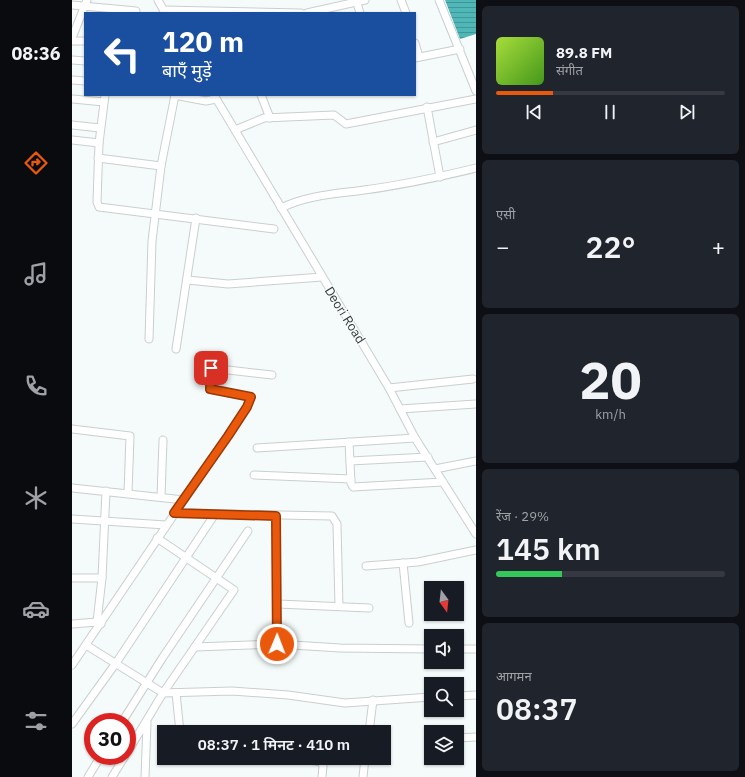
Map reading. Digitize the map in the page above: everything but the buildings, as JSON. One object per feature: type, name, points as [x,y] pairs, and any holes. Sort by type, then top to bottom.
[{"type":"street","points":[[158,0],[165,12]]},
{"type":"street","points":[[315,12],[330,10],[356,1],[365,0]]},
{"type":"street","points":[[402,0],[406,12]]},
{"type":"street","points":[[439,0],[476,91]]},
{"type":"street","points":[[356,1],[360,12]]},
{"type":"street","points":[[84,41],[72,39],[86,3]]},
{"type":"street","points":[[72,5],[86,3],[136,11]]},
{"type":"street","points":[[417,58],[460,49]]},
{"type":"street","points":[[72,60],[84,61]]},
{"type":"street","points":[[72,80],[84,82]]},
{"type":"street","points":[[149,339],[152,241],[155,212],[161,166],[175,96]]},
{"type":"street","points":[[180,96],[206,101],[215,97]]},
{"type":"street","points":[[261,96],[270,118]]},
{"type":"street","name":"Deori Road","points":[[215,97],[390,388],[415,438],[476,534]]},
{"type":"street","points":[[73,99],[104,99],[98,158],[97,202],[99,207],[155,212],[274,229]]},
{"type":"street","points":[[235,130],[264,118],[334,115],[346,124],[427,107],[476,99]]},
{"type":"street","points":[[427,107],[440,177]]},
{"type":"street","points":[[72,124],[100,128]]},
{"type":"street","points":[[433,142],[476,130]]},
{"type":"street","points":[[72,140],[99,143]]},
{"type":"street","points":[[98,158],[161,166]]},
{"type":"street","points":[[281,208],[297,200],[320,194],[365,190],[440,177],[476,168]]},
{"type":"street","points":[[176,349],[196,218]]},
{"type":"street","points":[[187,280],[228,284],[322,277]]},
{"type":"street","points":[[72,665],[99,623],[247,407],[251,397],[210,389],[211,368],[272,375]]},
{"type":"street","points":[[390,388],[473,379]]},
{"type":"street","points":[[400,409],[476,404]]},
{"type":"street","points":[[72,429],[130,436],[128,493]]},
{"type":"street","points":[[257,448],[415,438]]},
{"type":"street","points":[[161,497],[163,440]]},
{"type":"street","points":[[349,442],[351,484],[355,487],[444,482]]},
{"type":"street","points":[[350,461],[428,457]]},
{"type":"street","points":[[435,469],[476,461]]},
{"type":"street","points":[[254,475],[351,479]]},
{"type":"street","points":[[72,488],[184,500]]},
{"type":"street","points":[[99,623],[106,491]]},
{"type":"street","points":[[174,513],[334,518],[337,524],[340,606]]},
{"type":"street","points":[[72,724],[116,663],[215,514]]},
{"type":"street","points":[[276,516],[278,604],[277,644]]},
{"type":"street","points":[[72,519],[166,525]]},
{"type":"street","points":[[128,713],[248,531]]},
{"type":"street","points":[[136,739],[164,693],[234,591],[218,578],[157,538]]},
{"type":"street","points":[[366,566],[418,562],[476,550]]},
{"type":"street","points":[[403,563],[409,623]]},
{"type":"street","points":[[72,578],[102,578]]},
{"type":"street","points":[[278,604],[369,608]]},
{"type":"street","points":[[72,624],[99,623]]},
{"type":"street","points":[[195,647],[277,644],[340,648],[424,649]]},
{"type":"street","points":[[86,645],[147,684],[164,693],[232,691],[261,693],[345,704],[373,700],[424,697]]},
{"type":"street","points":[[464,649],[476,649]]},
{"type":"street","points":[[176,693],[179,725]]},
{"type":"street","points":[[464,696],[476,695]]},
{"type":"street","points":[[370,725],[373,700]]},
{"type":"street","points":[[145,777],[147,721]]},
{"type":"street","points":[[464,738],[476,737]]},
{"type":"street","points":[[88,777],[95,765]]},
{"type":"street","points":[[112,777],[119,765]]},
{"type":"street","points":[[322,765],[322,777]]},
{"type":"street","points":[[363,777],[365,765]]},
{"type":"water","points":[[445,0],[476,0],[476,34],[460,39]]},
{"type":"route","points":[[211,368],[210,389],[251,397],[247,407],[228,436],[174,513],[276,516],[278,604],[277,644]]}]
